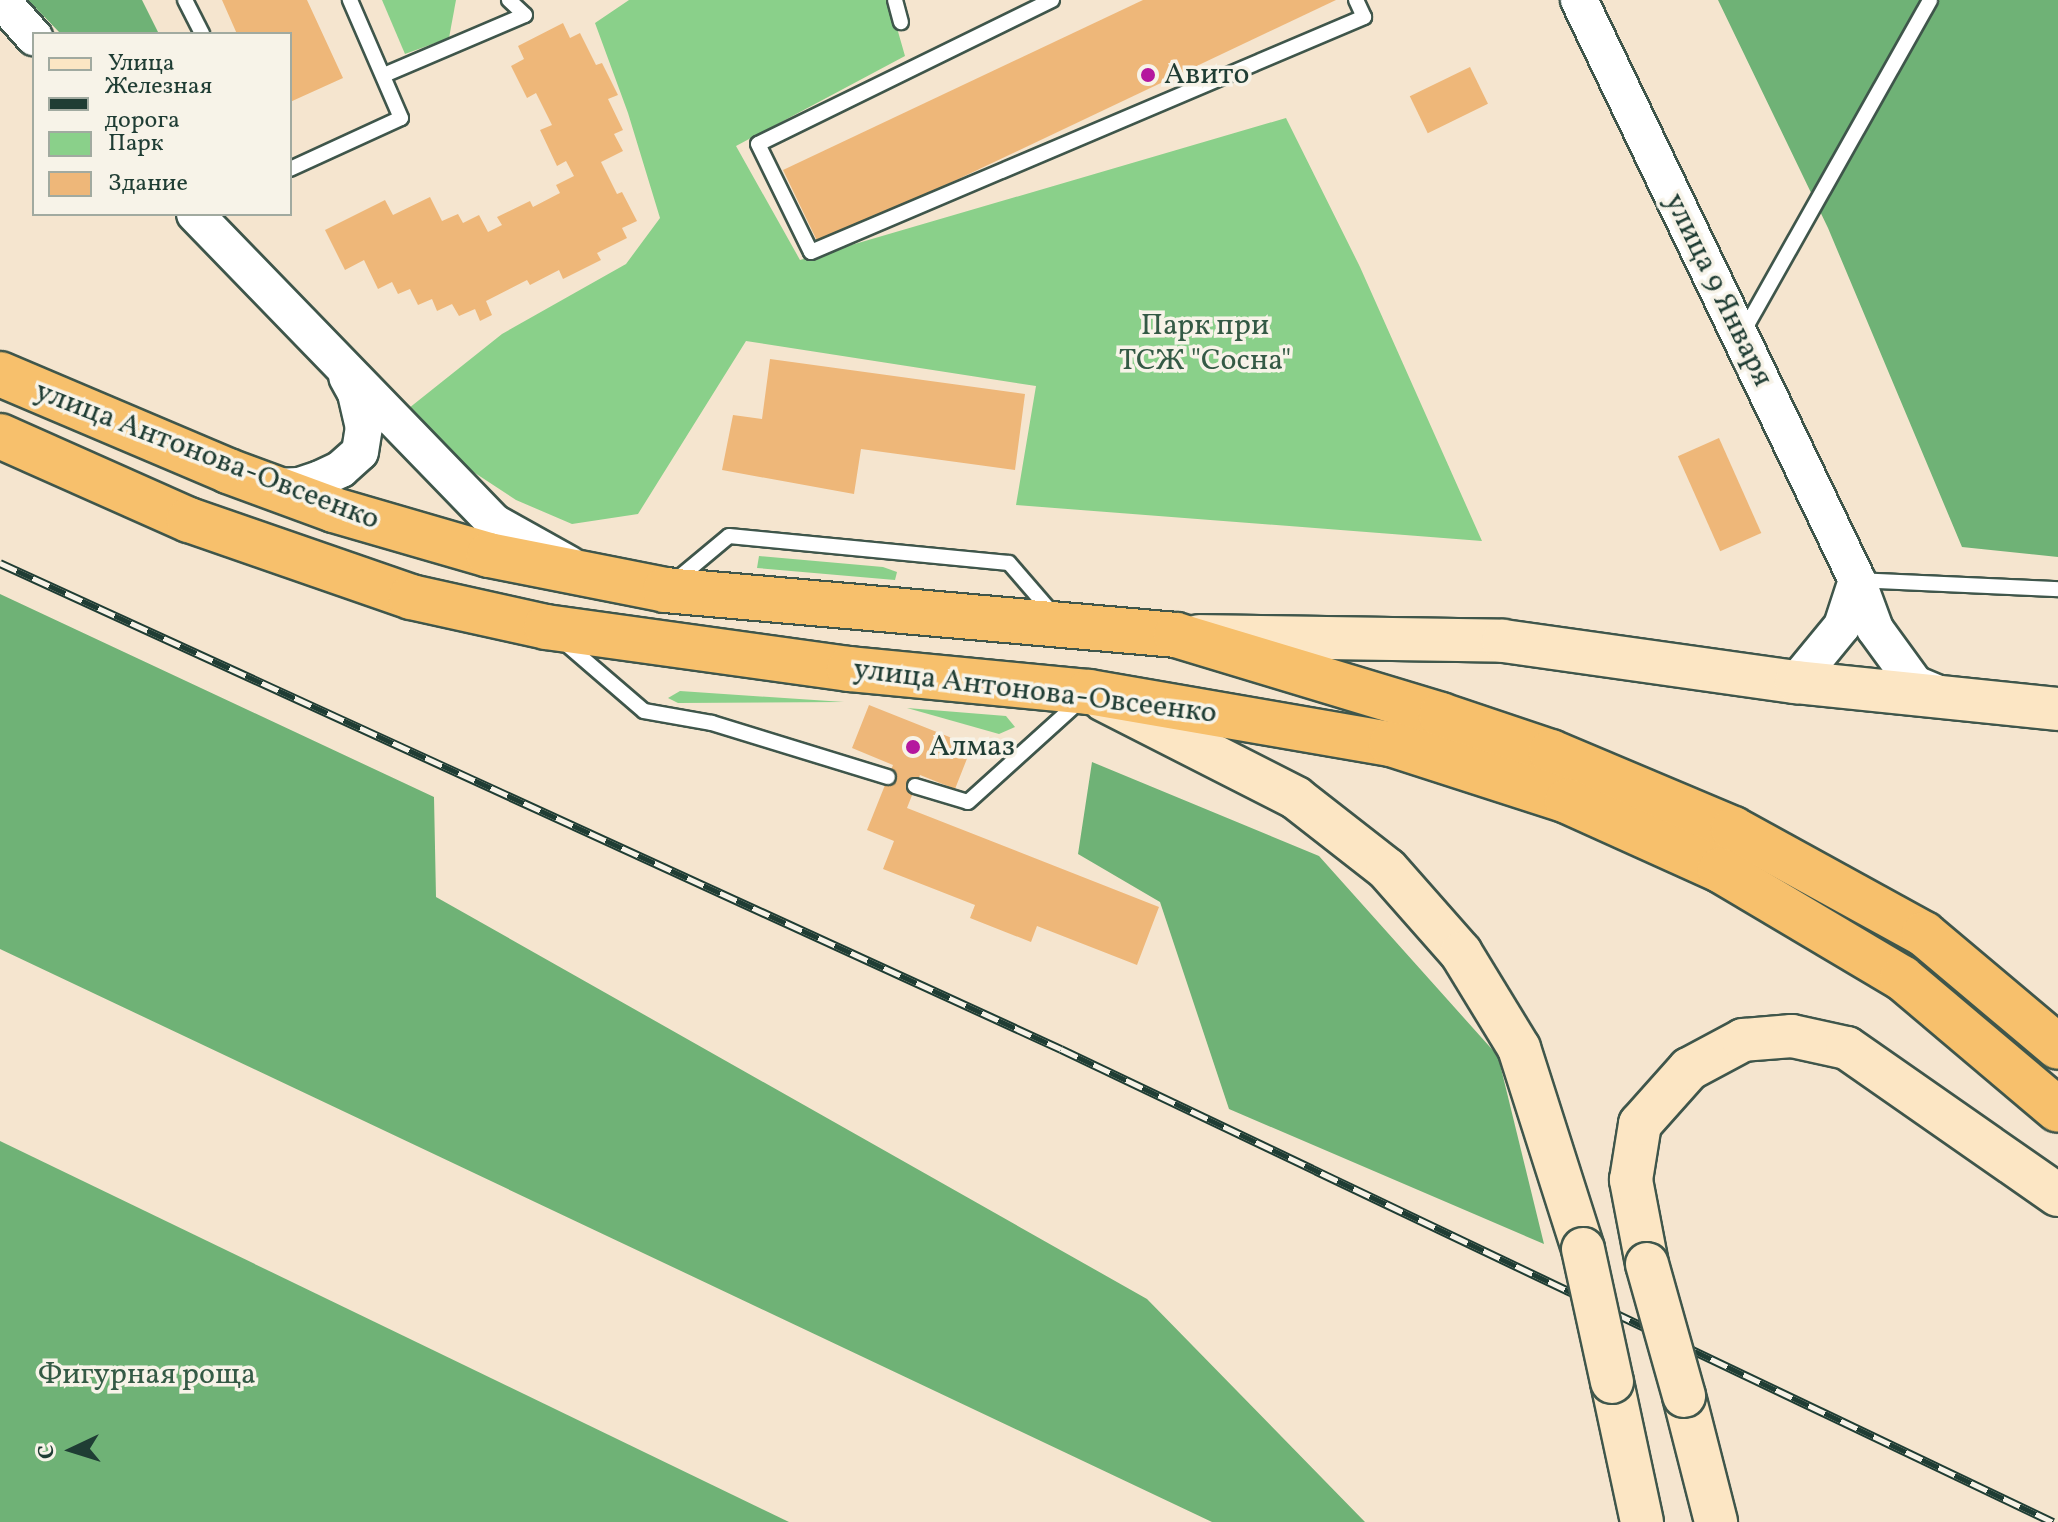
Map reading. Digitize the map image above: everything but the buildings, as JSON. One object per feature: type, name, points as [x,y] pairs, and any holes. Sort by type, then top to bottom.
[{"type":"highway","name":"улица Антонова-Овсеенко","points":[[0,374],[273,487],[416,536],[590,576],[665,590],[1176,635]]},
{"type":"highway","name":"улица Антонова-Овсеенко","points":[[0,436],[189,520],[411,597],[546,627],[849,669],[1089,692],[1391,744],[1567,801],[1720,870],[1902,978],[2055,1108]]},
{"type":"highway","points":[[1176,635],[1551,752],[1733,829],[1924,934],[2058,1047]]},
{"type":"main road","name":"улица Антонова-Овсеенко","points":[[1176,635],[1503,641],[1796,682],[2058,709]]},
{"type":"main road","points":[[1089,692],[1296,798],[1387,869],[1461,953],[1519,1048],[1583,1249],[1642,1522]]},
{"type":"main road","points":[[1716,1522],[1647,1264],[1631,1180],[1640,1124],[1689,1069],[1743,1040],[1792,1036],[1847,1048],[2058,1195]]},
{"type":"street","points":[[1,0],[32,35]]},
{"type":"street","name":"улица 9 Января","points":[[1579,0],[1857,580],[1875,629],[1896,662],[1915,684],[1946,698]]},
{"type":"street","points":[[197,216],[493,522],[590,576]]},
{"type":"street","points":[[273,487],[299,486],[320,479],[341,469],[360,452],[364,428],[356,393],[338,362]]},
{"type":"street","points":[[1796,682],[1842,626],[1857,580]]},
{"type":"lane","points":[[185,0],[201,32]]},
{"type":"lane","points":[[292,168],[401,118],[350,0]]},
{"type":"lane","points":[[384,75],[525,15],[509,0]]},
{"type":"lane","points":[[895,0],[901,22]]},
{"type":"lane","points":[[1052,0],[758,144],[811,252],[1364,17],[1356,0]]},
{"type":"lane","points":[[1740,338],[1930,0]]},
{"type":"lane","points":[[665,590],[729,536],[1009,563],[1061,624]]},
{"type":"lane","points":[[1857,580],[2058,589]]},
{"type":"lane","points":[[546,627],[644,711],[712,723],[888,777]]},
{"type":"lane","points":[[915,786],[968,802],[1089,692]]},
{"type":"green space","points":[[28,0],[142,0],[158,32],[59,32]]},
{"type":"green space","points":[[382,0],[456,0],[449,38],[405,54]]},
{"type":"green space","name":"Парк при ТСЖ \"Сосна\"","points":[[629,0],[889,0],[905,56],[736,146],[800,260],[1286,118],[1360,267],[1482,541],[1016,505],[1036,386],[746,341],[638,514],[572,524],[516,500],[394,420],[502,334],[626,264],[660,218],[628,113],[595,23]]},
{"type":"green space","points":[[1718,0],[2058,0],[2058,557],[1962,547],[1828,228]]},
{"type":"green space","points":[[759,556],[883,567],[897,572],[895,580],[757,568]]},
{"type":"green space","points":[[0,594],[434,797],[436,897],[1147,1299],[1365,1522],[1212,1522],[0,949]]},
{"type":"green space","points":[[680,691],[844,702],[678,703],[668,698]]},
{"type":"green space","points":[[907,708],[1006,716],[1015,727],[999,734]]},
{"type":"green space","points":[[1092,762],[1319,856],[1498,1056],[1544,1244],[1229,1109],[1160,902],[1078,854]]},
{"type":"green space","name":"Фигурная роща","points":[[0,1141],[789,1522],[0,1522]]},
{"type":"railway","points":[[0,563],[1061,1049],[2053,1522]]},
{"type":"place","name":"Авито","points":[[1148,75]]},
{"type":"place","name":"Алмаз","points":[[913,747]]}]
